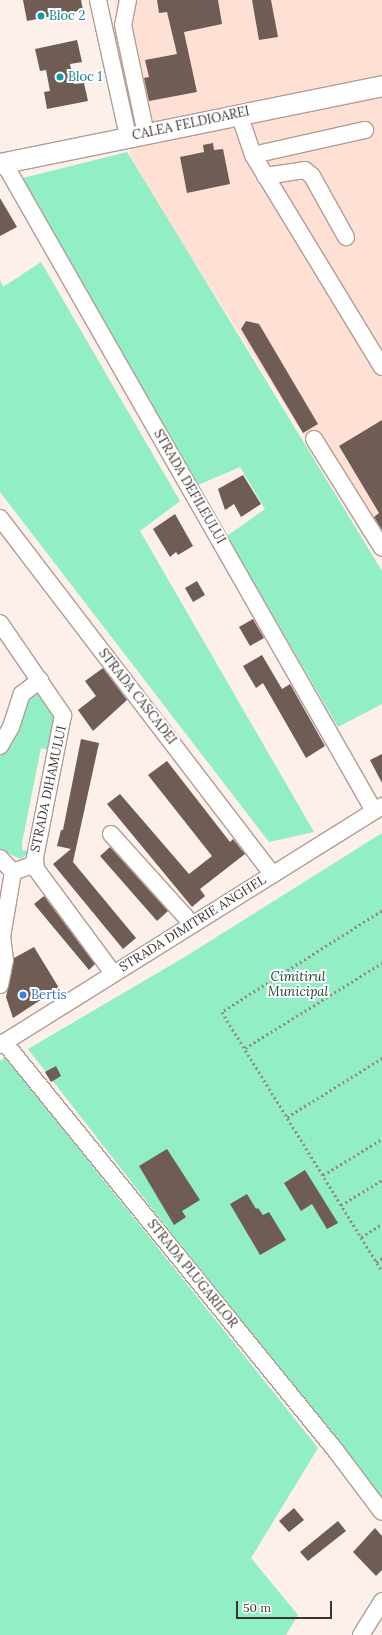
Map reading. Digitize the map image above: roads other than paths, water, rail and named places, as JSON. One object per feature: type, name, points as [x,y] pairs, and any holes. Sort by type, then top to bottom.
[{"type":"main road","name":"CALEA FELDIOAREI","points":[[2,164],[239,114],[382,86]]},
{"type":"street","points":[[98,0],[137,135]]},
{"type":"street","points":[[128,0],[123,25],[137,135]]},
{"type":"street","points":[[239,114],[253,156],[382,367]]},
{"type":"street","points":[[253,156],[365,130]]},
{"type":"street","name":"STRADA DEFILEULUI","points":[[2,164],[378,808]]},
{"type":"street","points":[[265,176],[305,170],[312,176],[346,237]]},
{"type":"street","points":[[314,439],[382,548]]},
{"type":"street","name":"STRADA CASCADEI","points":[[0,518],[273,875]]},
{"type":"street","name":"STRADA DIHAMULUI","points":[[0,623],[61,708],[64,721],[35,864],[113,973]]},
{"type":"street","points":[[0,746],[11,727],[22,694],[40,680]]},
{"type":"street","name":"STRADA DIMITRIE ANGHEL","points":[[2,1044],[378,808]]},
{"type":"street","points":[[111,834],[193,925]]},
{"type":"street","points":[[0,858],[13,872]]},
{"type":"street","points":[[13,872],[35,864]]},
{"type":"street","points":[[0,985],[5,960],[2,937],[13,872]]},
{"type":"street","name":"STRADA PLUGARILOR","points":[[2,1044],[382,1512]]},
{"type":"street","points":[[362,1635],[382,1601]]},
{"type":"place","name":"Bloc 2","points":[[41,16]]},
{"type":"place","name":"Bloc 1","points":[[60,77]]},
{"type":"place","name":"Bertis","points":[[23,995]]},
{"type":"park label","name":"Cimitirul Municipal","points":[[298,986]]}]
